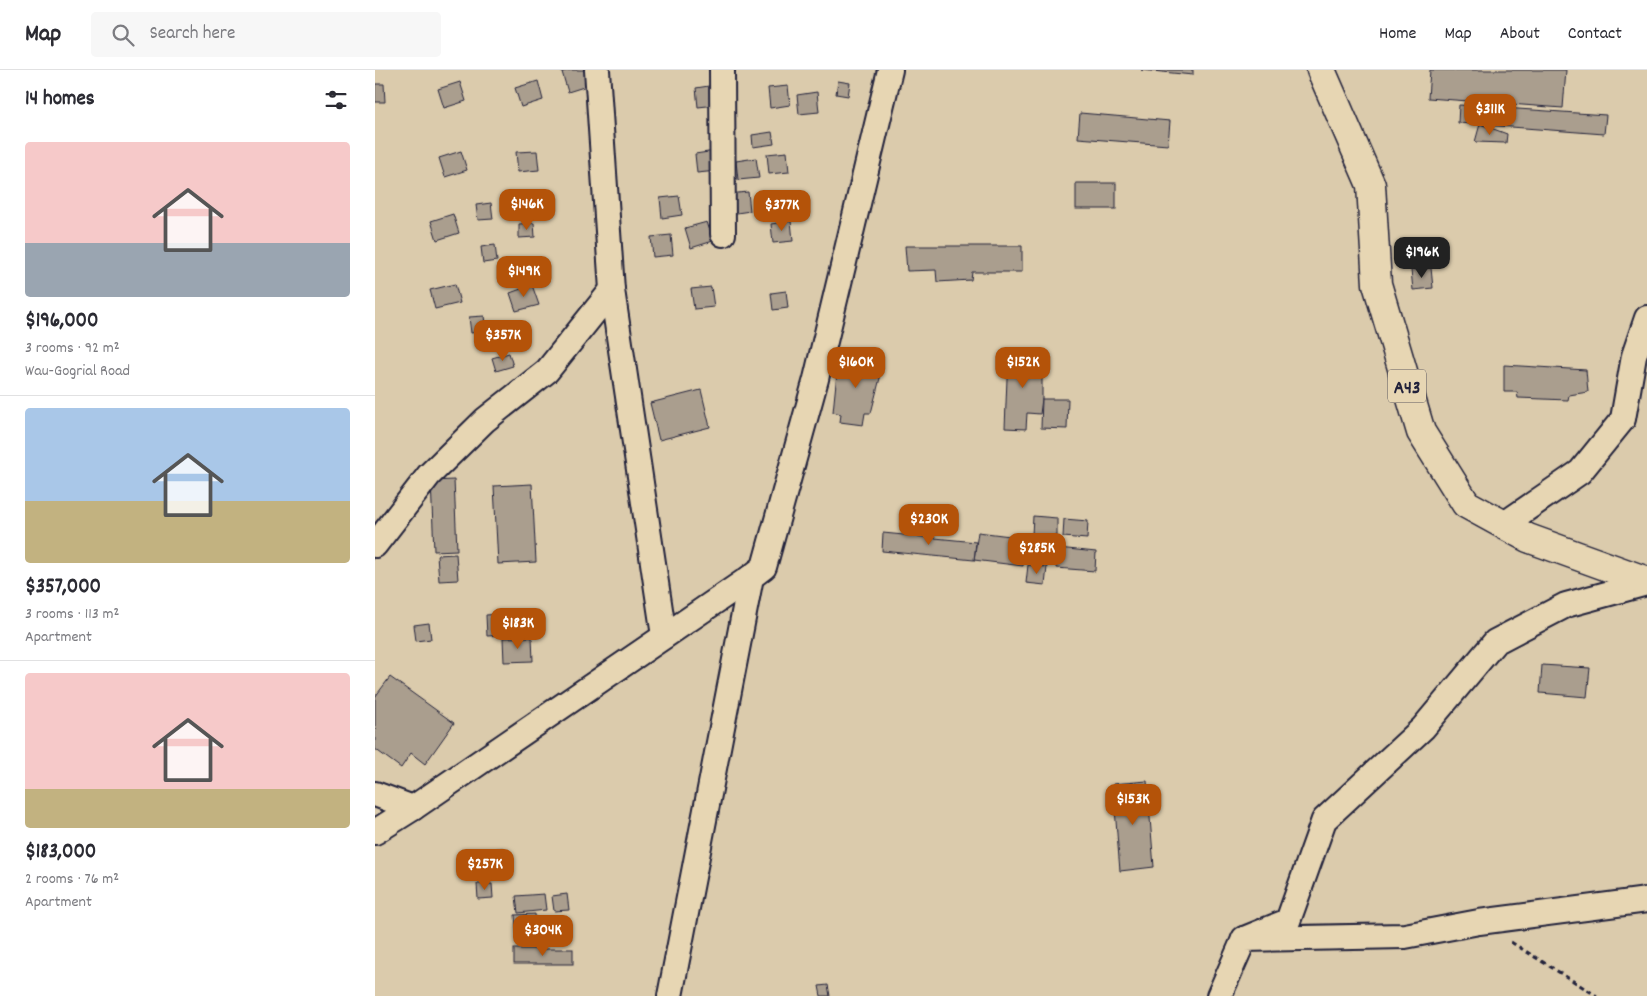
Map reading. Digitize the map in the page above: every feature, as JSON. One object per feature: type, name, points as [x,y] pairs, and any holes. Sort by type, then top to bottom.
[{"type":"main road","name":"A43","points":[[1321,70],[1371,185],[1377,284],[1421,432],[1466,504],[1528,538],[1647,582]]},
{"type":"street","points":[[597,70],[612,290],[664,636]]},
{"type":"street","points":[[722,70],[723,234]]},
{"type":"street","points":[[375,832],[413,808],[764,567],[813,389],[890,70]]},
{"type":"street","points":[[375,545],[429,475],[485,420],[547,372],[612,290]]},
{"type":"street","points":[[1503,525],[1581,472],[1623,419],[1634,356],[1647,318]]},
{"type":"street","points":[[670,996],[751,577]]},
{"type":"street","points":[[1219,996],[1245,940],[1288,921],[1324,820],[1423,728],[1495,642],[1566,605],[1647,582]]},
{"type":"street","points":[[375,794],[413,808]]},
{"type":"street","points":[[1245,940],[1405,936],[1479,922],[1647,900]]},
{"type":"path","points":[[1479,922],[1597,996]]},
{"type":"building","points":[[585,70],[590,85],[568,92],[562,72]]},
{"type":"building","points":[[1141,70],[1193,70],[1193,75]]},
{"type":"building","points":[[1430,70],[1566,70],[1563,108],[1428,98]]},
{"type":"building","points":[[538,81],[543,100],[521,107],[515,88]]},
{"type":"building","points":[[838,81],[850,83],[848,96],[836,94]]},
{"type":"building","points":[[460,82],[466,101],[444,108],[438,89]]},
{"type":"building","points":[[375,84],[384,84],[385,102],[375,102]]},
{"type":"building","points":[[715,85],[717,105],[698,107],[696,88]]},
{"type":"building","points":[[788,86],[790,105],[770,108],[768,88]]},
{"type":"building","points":[[817,92],[819,112],[799,114],[797,95]]},
{"type":"building","points":[[1459,105],[1606,115],[1604,134],[1458,123]]},
{"type":"building","points":[[1080,113],[1170,121],[1168,145],[1078,138]]},
{"type":"building","points":[[1480,124],[1507,134],[1506,143],[1475,142]]},
{"type":"building","points":[[772,132],[774,144],[753,147],[752,135]]},
{"type":"building","points":[[461,151],[467,170],[445,177],[439,158]]},
{"type":"building","points":[[537,151],[539,170],[518,172],[516,152]]},
{"type":"building","points":[[715,151],[717,171],[697,173],[695,154]]},
{"type":"building","points":[[787,152],[789,172],[769,174],[767,154]]},
{"type":"building","points":[[756,158],[759,178],[738,180],[736,161]]},
{"type":"building","points":[[1076,183],[1116,183],[1116,209],[1076,209]]},
{"type":"building","points":[[748,192],[750,211],[730,214],[728,194]]},
{"type":"building","points":[[679,196],[682,215],[662,218],[660,198]]},
{"type":"building","points":[[491,203],[493,219],[478,220],[476,205]]},
{"type":"building","points":[[453,214],[459,233],[437,240],[431,221]]},
{"type":"building","points":[[791,221],[793,241],[773,243],[771,224]]},
{"type":"building","points":[[707,222],[713,241],[691,248],[685,228]]},
{"type":"building","points":[[534,223],[535,237],[519,238],[519,224]]},
{"type":"building","points":[[671,235],[673,255],[653,257],[651,237]]},
{"type":"building","points":[[495,245],[497,261],[483,263],[481,247]]},
{"type":"building","points":[[905,246],[1022,246],[1022,272],[972,272],[971,280],[937,282],[936,270],[907,271]]},
{"type":"building","points":[[1431,268],[1433,288],[1413,290],[1411,270]]},
{"type":"building","points":[[455,284],[460,303],[435,309],[430,290]]},
{"type":"building","points":[[532,285],[539,305],[516,311],[510,293]]},
{"type":"building","points":[[711,287],[714,307],[694,309],[691,289]]},
{"type":"building","points":[[786,291],[788,308],[773,310],[771,293]]},
{"type":"building","points":[[484,316],[486,331],[471,333],[469,317]]},
{"type":"building","points":[[509,353],[513,366],[496,371],[492,358]]},
{"type":"building","points":[[1008,354],[1042,355],[1040,414],[1027,413],[1026,429],[1005,428]]},
{"type":"building","points":[[853,355],[878,356],[875,373],[880,378],[871,413],[865,413],[863,425],[840,422],[841,414],[833,412],[838,363],[852,363]]},
{"type":"building","points":[[1504,365],[1586,370],[1588,392],[1569,395],[1568,400],[1518,398],[1517,392],[1504,392]]},
{"type":"building","points":[[701,390],[710,427],[659,440],[650,403]]},
{"type":"building","points":[[1042,399],[1068,399],[1067,429],[1041,428]]},
{"type":"building","points":[[454,480],[457,550],[434,551],[431,481]]},
{"type":"building","points":[[532,484],[536,562],[498,564],[494,486]]},
{"type":"building","points":[[1033,516],[1057,518],[1057,536],[1032,535]]},
{"type":"building","points":[[1064,519],[1088,521],[1087,539],[1063,537]]},
{"type":"building","points":[[978,532],[1026,538],[1023,566],[974,560]]},
{"type":"building","points":[[883,533],[976,542],[974,560],[882,551]]},
{"type":"building","points":[[1058,548],[1096,552],[1095,571],[1056,568]]},
{"type":"building","points":[[456,554],[458,580],[439,581],[437,555]]},
{"type":"building","points":[[1028,565],[1047,567],[1045,585],[1026,583]]},
{"type":"building","points":[[502,614],[504,635],[487,636],[486,615]]},
{"type":"building","points":[[429,623],[431,639],[416,641],[414,625]]},
{"type":"building","points":[[532,637],[533,661],[504,662],[503,638]]},
{"type":"building","points":[[1542,665],[1590,668],[1587,697],[1540,693]]},
{"type":"building","points":[[390,677],[454,723],[425,764],[411,753],[401,768],[375,749],[375,731],[377,729],[375,728],[375,697]]},
{"type":"building","points":[[1147,781],[1154,867],[1120,871],[1113,784]]},
{"type":"building","points":[[503,848],[505,873],[474,875],[473,850]]},
{"type":"building","points":[[477,884],[492,884],[493,898],[478,899]]},
{"type":"building","points":[[544,894],[546,910],[518,913],[516,896]]},
{"type":"building","points":[[567,894],[569,910],[554,911],[552,896]]},
{"type":"building","points":[[535,914],[537,939],[517,941],[515,915]]},
{"type":"building","points":[[514,949],[573,949],[573,964],[514,964]]},
{"type":"building","points":[[828,985],[830,996],[821,996],[819,986]]}]
